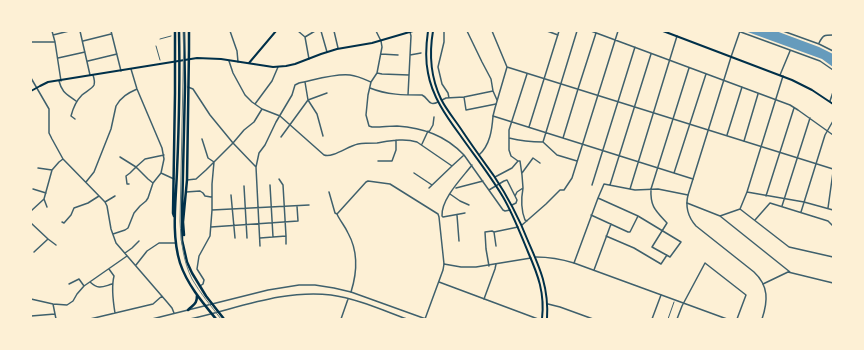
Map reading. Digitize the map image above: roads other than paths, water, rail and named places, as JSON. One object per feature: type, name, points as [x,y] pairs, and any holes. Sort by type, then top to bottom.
[{"type":"highway","points":[[175,31],[173,213],[175,218]]},
{"type":"highway","points":[[179,31],[178,136],[175,218],[176,243],[183,270],[189,282],[205,306],[216,319]]},
{"type":"highway","points":[[184,31],[182,234],[189,266],[200,287],[224,319]]},
{"type":"highway","points":[[184,247],[187,180],[188,31]]},
{"type":"highway","points":[[188,310],[195,303],[197,294]]},
{"type":"main road","points":[[249,63],[276,31]]},
{"type":"main road","points":[[31,91],[46,83],[189,59],[205,58],[278,67],[295,64],[338,48],[381,40],[411,31]]},
{"type":"main road","points":[[428,31],[426,50],[427,68],[431,85],[438,102],[446,115],[495,184],[510,210],[538,275],[542,290],[542,319]]},
{"type":"main road","points":[[433,31],[431,56],[432,70],[442,100],[495,177],[522,225],[536,257],[544,281],[548,304],[547,319]]},
{"type":"main road","points":[[663,31],[671,32],[782,76],[805,86],[833,104]]},
{"type":"street","points":[[52,31],[58,58],[60,85],[65,93],[76,101]]},
{"type":"street","points":[[54,35],[68,31]]},
{"type":"street","points":[[75,119],[71,116],[76,101],[94,84],[80,31]]},
{"type":"street","points":[[111,31],[118,54],[121,71]]},
{"type":"street","points":[[230,31],[237,52],[238,62]]},
{"type":"street","points":[[298,31],[305,37],[310,59]]},
{"type":"street","points":[[305,37],[316,31]]},
{"type":"street","points":[[321,31],[327,52]]},
{"type":"street","points":[[334,31],[338,48]]},
{"type":"street","points":[[376,31],[381,40],[382,47],[377,73],[371,82],[368,95],[366,116],[370,127],[396,126],[424,130],[450,142],[472,165],[504,211],[510,210]]},
{"type":"street","points":[[408,95],[411,31]]},
{"type":"street","points":[[444,31],[444,42],[438,67],[442,84],[448,93],[449,98]]},
{"type":"street","points":[[467,31],[491,79],[493,91],[497,100]]},
{"type":"street","points":[[479,155],[482,153],[490,138],[496,104],[507,67],[492,31]]},
{"type":"street","points":[[547,31],[558,34]]},
{"type":"street","points":[[529,127],[559,31]]},
{"type":"street","points":[[543,142],[578,31]]},
{"type":"street","points":[[591,31],[776,100],[794,108],[833,135]]},
{"type":"street","points":[[522,225],[560,190],[564,190],[572,178],[618,31]]},
{"type":"street","points":[[762,319],[766,307],[765,290],[763,284],[754,272],[696,226],[689,217],[687,211],[686,203],[688,195],[739,31],[820,61],[833,70]]},
{"type":"street","points":[[783,31],[819,44],[833,51]]},
{"type":"street","points":[[563,138],[596,33]]},
{"type":"street","points":[[83,41],[111,34]]},
{"type":"street","points":[[819,44],[824,36],[833,35]]},
{"type":"street","points":[[160,39],[172,36]]},
{"type":"street","points":[[630,189],[678,36]]},
{"type":"street","points":[[31,42],[55,42]]},
{"type":"street","points":[[156,46],[160,60]]},
{"type":"street","points":[[592,185],[635,47]]},
{"type":"street","points":[[720,216],[740,209],[747,192],[776,100],[790,50]]},
{"type":"street","points":[[58,58],[86,52]]},
{"type":"street","points":[[410,54],[421,53]]},
{"type":"street","points":[[88,62],[118,54]]},
{"type":"street","points":[[381,54],[398,54]]},
{"type":"street","points":[[610,185],[651,54]]},
{"type":"street","points":[[229,61],[233,73],[246,95],[255,104],[262,109],[280,116],[316,149],[326,156],[330,156],[348,147],[359,144],[410,140],[422,145],[452,166]]},
{"type":"street","points":[[255,104],[272,81],[278,67]]},
{"type":"street","points":[[507,67],[833,170],[828,208]]},
{"type":"street","points":[[598,198],[638,216],[662,230],[681,242],[670,257],[652,246],[662,230],[666,223],[652,204],[650,195],[657,168],[689,68]]},
{"type":"street","points":[[113,234],[128,228],[134,213],[148,198],[153,183],[161,173],[164,155],[137,89],[131,69]]},
{"type":"street","points":[[377,73],[409,75]]},
{"type":"street","points":[[527,73],[509,130],[509,150],[511,156],[520,161],[523,188],[521,200],[523,216],[525,220],[527,220]]},
{"type":"street","points":[[260,246],[256,167],[259,153],[265,145],[292,95],[295,85],[341,74],[360,77],[371,82]]},
{"type":"street","points":[[674,173],[706,74]]},
{"type":"street","points":[[31,78],[48,109],[49,133],[63,158],[105,202],[116,243],[172,308],[174,313]]},
{"type":"street","points":[[305,82],[308,100],[317,114],[323,136]]},
{"type":"street","points":[[188,87],[193,89],[210,115],[233,143],[256,167]]},
{"type":"street","points":[[370,88],[397,95],[424,96],[432,103],[438,102]]},
{"type":"street","points":[[727,136],[742,88]]},
{"type":"street","points":[[86,182],[94,172],[111,128],[118,102],[127,94],[137,89]]},
{"type":"street","points":[[442,100],[493,91]]},
{"type":"street","points":[[830,101],[833,92]]},
{"type":"street","points":[[281,137],[308,100],[327,94]]},
{"type":"street","points":[[744,141],[758,94]]},
{"type":"street","points":[[464,97],[466,110],[496,104]]},
{"type":"street","points":[[766,196],[794,108]]},
{"type":"street","points":[[187,180],[198,177],[214,162],[244,130],[254,122],[262,109]]},
{"type":"street","points":[[494,116],[693,179]]},
{"type":"street","points":[[422,145],[433,125],[434,117]]},
{"type":"street","points":[[782,206],[796,158],[810,118]]},
{"type":"street","points":[[801,212],[827,131],[833,122]]},
{"type":"street","points":[[510,138],[525,142],[543,142],[557,155],[578,161]]},
{"type":"street","points":[[202,139],[208,158],[214,162]]},
{"type":"street","points":[[378,161],[392,161],[396,150],[396,140]]},
{"type":"street","points":[[129,184],[127,184],[126,176],[145,159],[164,155]]},
{"type":"street","points":[[429,188],[464,155]]},
{"type":"street","points":[[120,157],[136,167],[153,183]]},
{"type":"street","points":[[31,211],[44,199],[52,170],[63,158]]},
{"type":"street","points":[[522,173],[533,158],[540,164]]},
{"type":"street","points":[[495,177],[512,168],[518,161]]},
{"type":"street","points":[[200,287],[204,280],[197,271],[197,267],[199,256],[209,239],[211,227],[214,162]]},
{"type":"street","points":[[465,213],[445,217],[442,216],[442,210],[445,200],[472,165]]},
{"type":"street","points":[[38,168],[52,170]]},
{"type":"street","points":[[161,173],[174,179]]},
{"type":"street","points":[[414,173],[432,185]]},
{"type":"street","points":[[279,179],[283,186],[286,244]]},
{"type":"street","points":[[489,190],[506,180],[508,181],[516,201],[512,205]]},
{"type":"street","points":[[152,319],[268,290],[299,285],[315,285],[351,292],[425,319],[444,268],[438,214],[390,184],[370,181],[366,182],[337,214]]},
{"type":"street","points":[[454,188],[483,181]]},
{"type":"street","points":[[574,263],[591,215],[605,183],[634,190],[658,189],[688,195]]},
{"type":"street","points":[[244,186],[247,238]]},
{"type":"street","points":[[270,186],[273,237]]},
{"type":"street","points":[[515,196],[517,192],[523,188]]},
{"type":"street","points":[[33,189],[46,193]]},
{"type":"street","points":[[186,192],[200,191],[205,196],[212,197]]},
{"type":"street","points":[[329,192],[335,213],[350,237],[354,250],[355,267],[354,281],[351,292]]},
{"type":"street","points":[[747,192],[804,202],[833,210]]},
{"type":"street","points":[[450,194],[469,205]]},
{"type":"street","points":[[231,195],[231,209],[235,238]]},
{"type":"street","points":[[62,222],[64,223],[71,215],[74,208],[88,203],[99,196]]},
{"type":"street","points":[[105,202],[115,196]]},
{"type":"street","points":[[44,199],[47,207]]},
{"type":"street","points":[[686,203],[720,216],[790,272],[833,283]]},
{"type":"street","points":[[755,220],[770,203],[828,221],[833,226]]},
{"type":"street","points":[[212,210],[310,205]]},
{"type":"street","points":[[211,227],[298,221],[297,206]]},
{"type":"street","points":[[740,209],[789,247],[833,257]]},
{"type":"street","points":[[457,215],[459,241]]},
{"type":"street","points":[[591,215],[628,232],[630,232],[638,216]]},
{"type":"street","points":[[31,223],[56,245]]},
{"type":"street","points":[[594,270],[611,224]]},
{"type":"street","points":[[489,266],[485,232],[494,232],[518,227]]},
{"type":"street","points":[[494,232],[496,246]]},
{"type":"street","points":[[260,238],[286,236]]},
{"type":"street","points":[[606,236],[634,248],[661,264],[667,255]]},
{"type":"street","points":[[34,252],[48,239]]},
{"type":"street","points":[[125,253],[139,241]]},
{"type":"street","points":[[136,265],[147,251],[159,243],[176,243]]},
{"type":"street","points":[[31,299],[64,306],[70,304],[84,286],[127,256]]},
{"type":"street","points":[[536,257],[552,258],[574,263],[727,319]]},
{"type":"street","points":[[444,264],[470,268],[531,258]]},
{"type":"street","points":[[677,319],[683,303],[704,262],[746,295],[737,319]]},
{"type":"street","points":[[484,299],[496,264]]},
{"type":"street","points":[[109,269],[114,276],[112,284],[115,313]]},
{"type":"street","points":[[763,284],[790,272]]},
{"type":"street","points":[[69,284],[79,279],[84,286]]},
{"type":"street","points":[[90,281],[99,288],[112,284]]},
{"type":"street","points":[[438,282],[538,319]]},
{"type":"street","points":[[190,319],[290,295],[320,294],[368,304],[407,319]]},
{"type":"street","points":[[652,319],[661,295]]},
{"type":"street","points":[[90,319],[153,304],[162,296]]},
{"type":"street","points":[[342,319],[348,299]]},
{"type":"street","points":[[668,319],[674,302]]},
{"type":"street","points":[[53,304],[56,319]]},
{"type":"street","points":[[548,304],[593,319]]},
{"type":"street","points":[[31,316],[54,314]]},
{"type":"water","points":[[745,31],[776,31],[819,47],[833,54],[833,67],[822,59]]},
{"type":"railway","points":[[184,31],[180,221],[182,243],[186,265],[192,279],[221,319]]}]
